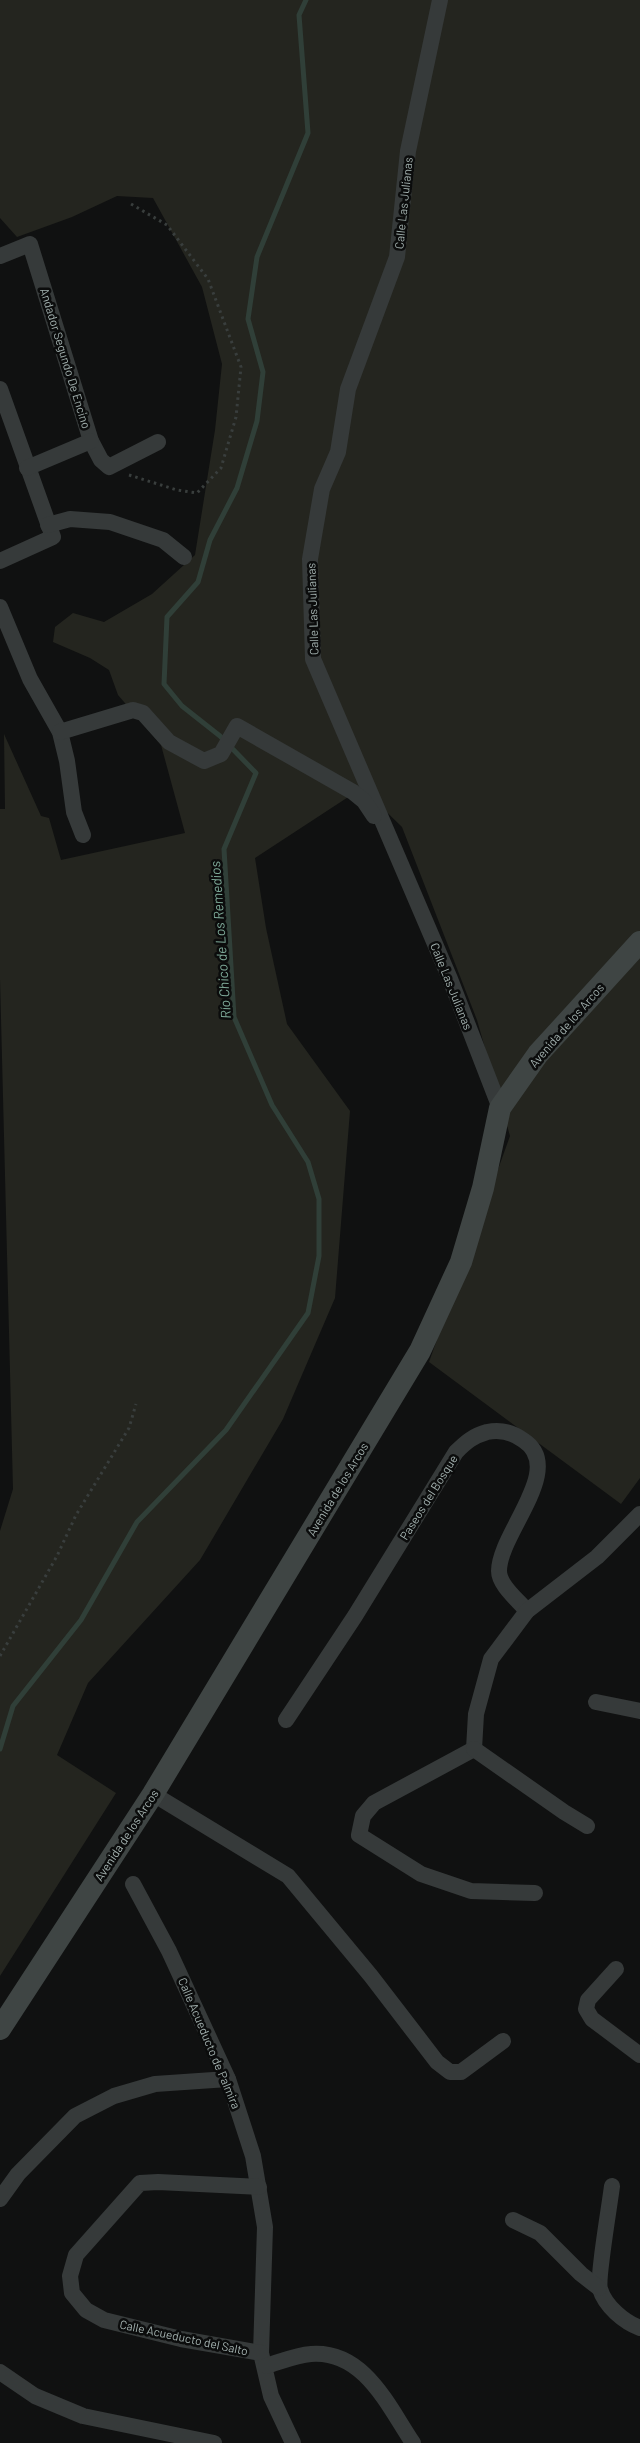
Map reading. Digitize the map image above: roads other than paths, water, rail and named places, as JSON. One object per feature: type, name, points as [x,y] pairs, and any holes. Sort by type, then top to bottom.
[{"type":"main road","name":"Avenida de los Arcos","points":[[0,2029],[154,1794],[420,1351],[461,1262],[483,1188],[500,1108],[538,1054],[640,942]]},
{"type":"street","name":"Calle Las Julianas","points":[[440,0],[408,152],[397,257],[348,389],[338,452],[322,489],[310,559],[313,659],[450,979],[500,1108]]},
{"type":"street","name":"Andador Segundo De Encino","points":[[0,256],[30,244],[91,441],[101,460],[109,467],[158,442]]},
{"type":"street","points":[[0,389],[51,531]]},
{"type":"street","points":[[27,468],[91,441]]},
{"type":"street","points":[[0,561],[70,519],[110,522],[163,540],[184,557]]},
{"type":"street","points":[[0,607],[30,679],[60,732],[67,761],[74,812],[82,835]]},
{"type":"street","points":[[60,732],[133,710],[143,714],[170,742],[204,761],[223,752],[236,726],[270,747],[293,756],[335,784],[353,792],[364,802],[392,842]]},
{"type":"street","name":"Paseos del Bosque","points":[[286,1720],[356,1616],[456,1452],[473,1436],[496,1430],[513,1433],[527,1442],[536,1452],[539,1467],[532,1492],[501,1554],[499,1573],[506,1587],[527,1611]]},
{"type":"street","points":[[474,1749],[476,1714],[491,1659],[527,1611],[597,1557],[640,1514]]},
{"type":"street","points":[[596,1702],[640,1711]]},
{"type":"street","points":[[474,1749],[587,1826]]},
{"type":"street","points":[[474,1749],[374,1803],[363,1816],[359,1835],[421,1874],[471,1891],[535,1893]]},
{"type":"street","points":[[154,1794],[288,1876],[371,1976],[437,2062],[450,2072],[461,2072],[503,2041]]},
{"type":"street","name":"Calle Acueducto de Palmira","points":[[133,1884],[170,1951],[228,2079],[253,2156],[265,2227],[264,2359],[271,2396],[294,2443]]},
{"type":"street","points":[[616,1969],[588,2000],[586,2009],[592,2019],[640,2055]]},
{"type":"street","points":[[0,2199],[18,2174],[75,2116],[114,2096],[155,2084],[228,2079]]},
{"type":"street","name":"Calle Acueducto del Salto","points":[[259,2187],[158,2182],[140,2183],[76,2255],[70,2276],[72,2293],[86,2310],[104,2320],[264,2359]]},
{"type":"street","points":[[599,2288],[612,2186]]},
{"type":"street","points":[[514,2220],[540,2233],[581,2274],[599,2288],[609,2306],[632,2325],[640,2328]]},
{"type":"street","points":[[264,2359],[311,2354],[343,2358],[368,2376],[412,2443]]},
{"type":"street","points":[[0,2372],[35,2396],[83,2416],[214,2443]]},
{"type":"waterway","name":"Río Chico de Los Remedios","points":[[0,1749],[13,1706],[81,1620],[137,1522],[226,1430],[308,1313],[319,1256],[319,1199],[308,1162],[272,1105],[234,1017],[224,849],[256,773],[220,736],[182,706],[164,684],[167,617],[198,582],[210,540],[237,488],[257,421],[263,372],[248,319],[257,257],[308,133],[299,15],[306,0]]}]
